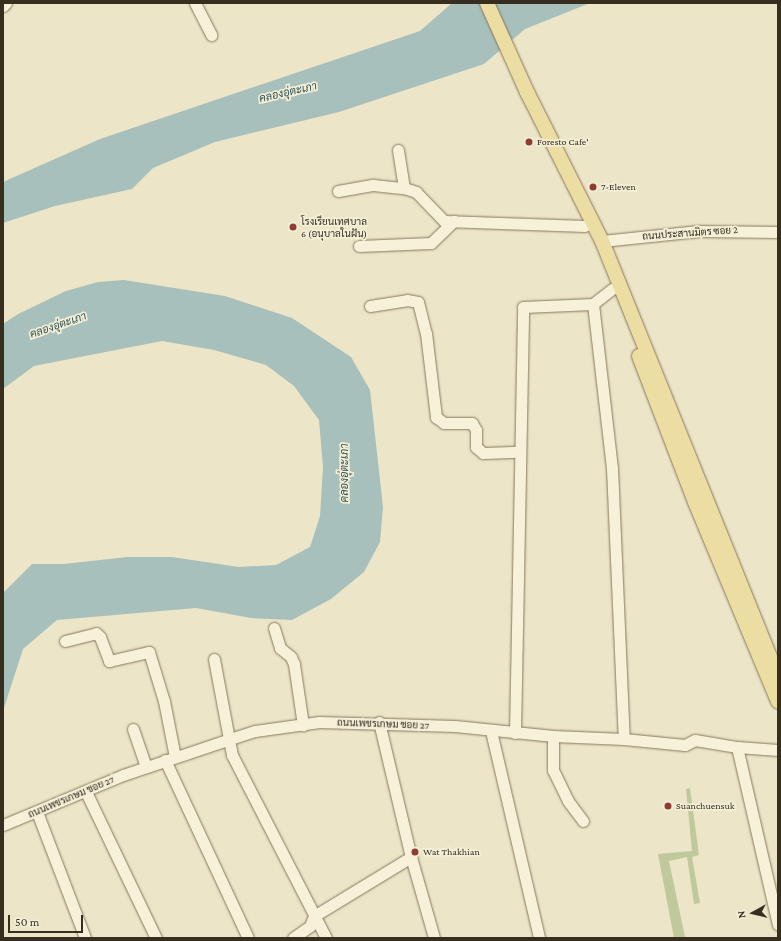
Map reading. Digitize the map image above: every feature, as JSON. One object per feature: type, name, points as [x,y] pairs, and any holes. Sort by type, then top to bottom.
[{"type":"main road","points":[[487,3],[513,57],[525,94],[612,289],[634,331],[778,676]]},
{"type":"main road","points":[[525,94],[602,241],[695,502],[778,701]]},
{"type":"street","points":[[3,6],[6,3]]},
{"type":"street","points":[[195,3],[211,35]]},
{"type":"street","points":[[398,150],[404,188]]},
{"type":"street","points":[[338,191],[373,184],[404,188],[416,192],[444,221],[585,226]]},
{"type":"street","points":[[359,246],[431,243],[454,221]]},
{"type":"street","name":"ถนนประสานมิตร ซอย 2","points":[[602,241],[698,231],[778,232]]},
{"type":"street","points":[[515,733],[519,452],[523,307],[593,304],[612,289]]},
{"type":"street","points":[[370,306],[407,300],[418,302],[426,333],[436,417],[444,423],[472,423],[476,430],[476,447],[483,453],[519,452]]},
{"type":"street","points":[[593,304],[612,468],[624,739]]},
{"type":"street","points":[[274,628],[280,648],[291,657],[294,664],[303,725]]},
{"type":"street","points":[[65,641],[96,633],[100,637],[109,660],[149,652],[164,700],[170,759],[248,938]]},
{"type":"street","points":[[214,659],[227,740],[241,777],[326,938]]},
{"type":"street","points":[[379,722],[411,857],[434,938]]},
{"type":"street","name":"ถนนเพชรเกษม ซอย 27","points":[[3,825],[146,767],[227,740],[255,731],[303,725],[379,722],[553,736],[624,739],[685,745],[695,740],[736,747],[778,750]]},
{"type":"street","points":[[133,728],[146,767]]},
{"type":"street","points":[[491,731],[539,938]]},
{"type":"street","points":[[553,736],[553,770],[568,801],[583,821]]},
{"type":"street","points":[[736,747],[778,924]]},
{"type":"street","points":[[86,792],[156,938]]},
{"type":"street","points":[[37,812],[85,938]]},
{"type":"street","points":[[293,938],[310,926],[314,916],[411,857]]},
{"type":"green space","points":[[690,788],[699,855],[692,857],[700,903],[694,904],[687,857],[669,861],[685,937],[674,938],[658,854],[692,851],[686,789]]},
{"type":"water","name":"คลองอุ่ตะเภา","points":[[452,3],[590,3],[525,29],[484,64],[339,112],[215,142],[153,168],[132,189],[55,206],[3,223],[3,182],[100,139],[420,31]]},
{"type":"water","name":"คลองอุ่ตะเภา","points":[[124,280],[225,296],[292,318],[351,357],[370,390],[383,507],[380,542],[364,572],[331,599],[292,620],[251,618],[196,608],[57,620],[23,649],[3,711],[3,593],[32,564],[64,564],[127,557],[172,557],[239,567],[276,565],[310,547],[320,516],[323,467],[319,420],[294,386],[266,365],[214,350],[162,341],[34,366],[3,389],[3,324],[18,314],[66,291],[98,282]]},
{"type":"place","name":"Foresto Cafe'","points":[[529,142]]},
{"type":"place","name":"7-Eleven","points":[[593,187]]},
{"type":"place","name":"โรงเรียนเทศบาล 6 (อนุบาลในฝัน)","points":[[293,227]]},
{"type":"place","name":"Suanchuensuk","points":[[668,806]]},
{"type":"place","name":"Wat Thakhian","points":[[415,852]]}]
